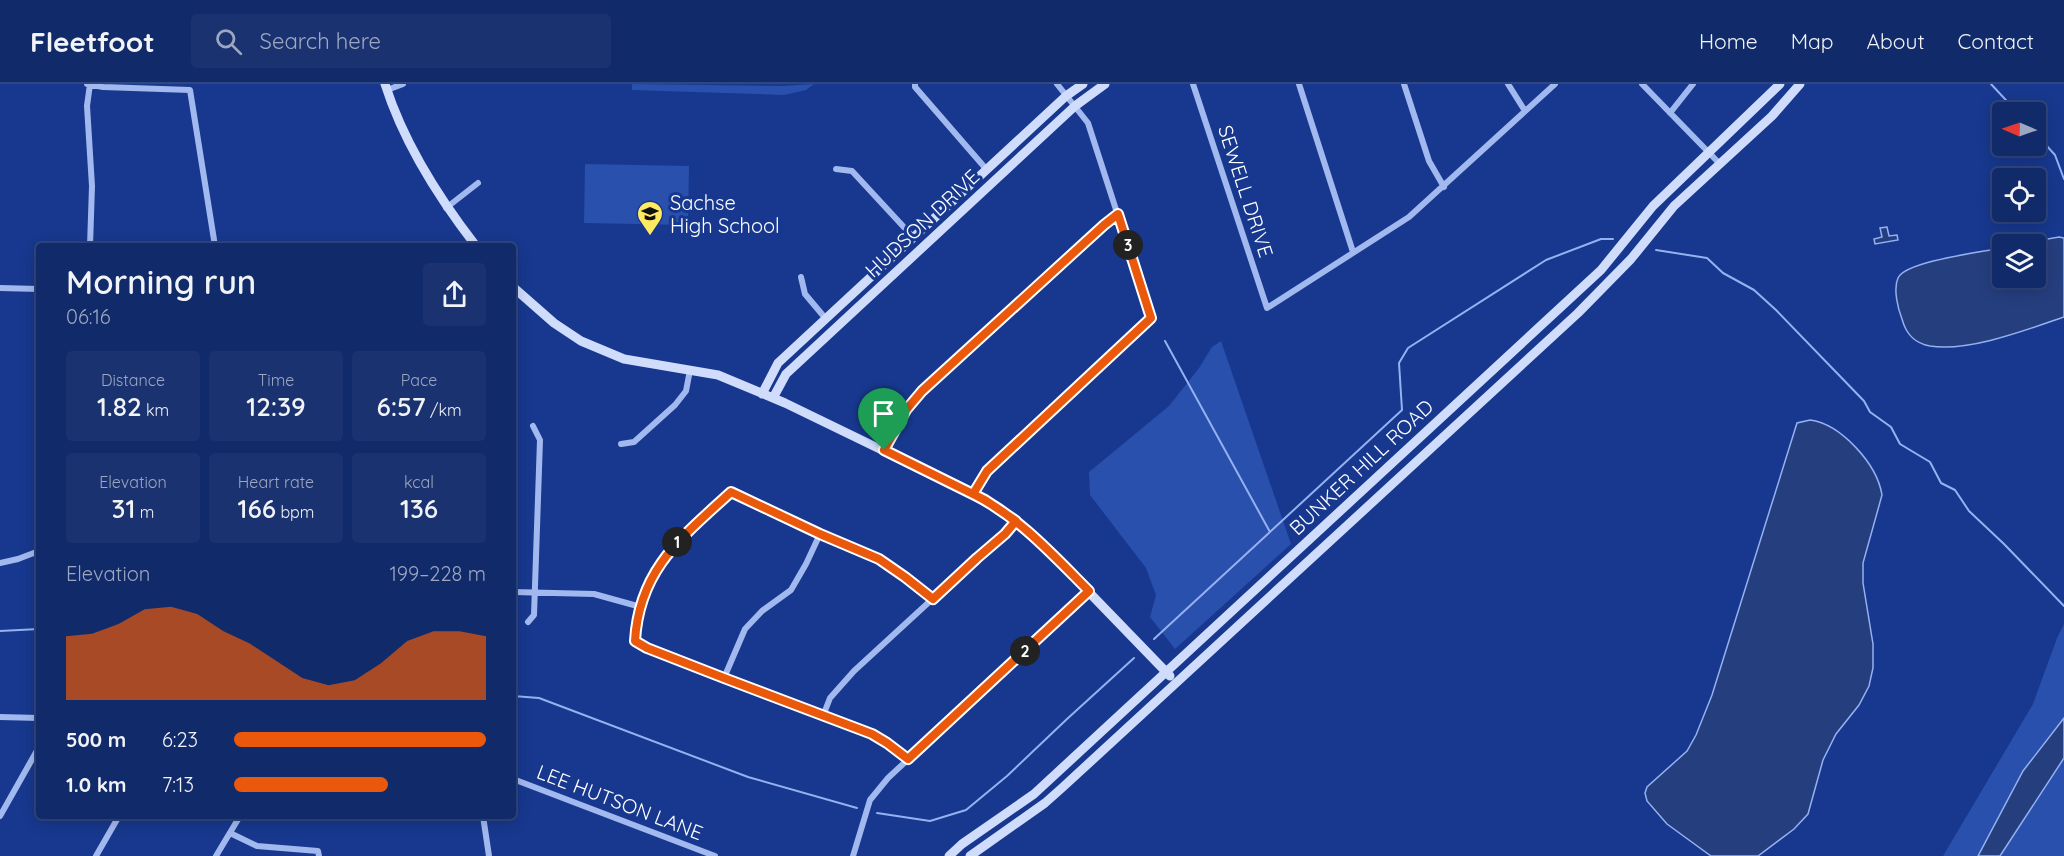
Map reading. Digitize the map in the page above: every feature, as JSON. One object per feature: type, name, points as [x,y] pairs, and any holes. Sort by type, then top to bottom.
[{"type":"main road","name":"HUDSON DRIVE","points":[[762,394],[778,363],[1066,96],[1083,84]]},
{"type":"main road","name":"HUDSON DRIVE","points":[[773,398],[786,374],[1075,106],[1105,84]]},
{"type":"main road","name":"BUNKER HILL ROAD","points":[[949,856],[962,844],[1034,794],[1599,272],[1621,248],[1653,206],[1780,84]]},
{"type":"main road","name":"BUNKER HILL ROAD","points":[[970,856],[1045,803],[1578,314],[1631,259],[1674,206],[1772,116],[1800,84]]},
{"type":"main road","points":[[386,87],[411,146],[446,208],[474,243]]},
{"type":"main road","points":[[516,290],[554,323],[582,341],[624,359],[718,375],[773,398],[985,500],[1016,521],[1089,591],[1176,683]]},
{"type":"street","points":[[386,87],[403,84]]},
{"type":"street","points":[[915,84],[915,87],[987,170]]},
{"type":"street","points":[[973,494],[987,471],[1151,318],[1088,123],[1057,84]]},
{"type":"street","name":"SEWELL DRIVE","points":[[1193,84],[1267,308],[1353,252]]},
{"type":"street","points":[[1299,84],[1353,252],[1409,217],[1555,84]]},
{"type":"street","points":[[1404,84],[1429,161],[1444,187]]},
{"type":"street","points":[[1508,84],[1524,111]]},
{"type":"street","points":[[1642,84],[1720,164]]},
{"type":"street","points":[[1670,113],[1693,84]]},
{"type":"street","points":[[90,243],[92,186],[87,106],[89,85],[190,90],[215,243]]},
{"type":"street","points":[[836,169],[852,171],[913,237]]},
{"type":"street","points":[[446,208],[478,183]]},
{"type":"street","points":[[884,450],[906,410],[922,391],[1118,214]]},
{"type":"street","points":[[801,277],[805,294],[826,319]]},
{"type":"street","points":[[0,288],[36,289]]},
{"type":"street","points":[[621,444],[634,442],[675,405],[686,391],[690,370]]},
{"type":"street","points":[[528,622],[534,615],[540,440],[533,426]]},
{"type":"street","points":[[908,759],[872,734],[647,648],[635,641],[636,623],[652,575],[674,544],[731,492],[879,559],[933,599]]},
{"type":"street","points":[[823,716],[830,698],[854,671],[1005,534],[1016,521]]},
{"type":"street","points":[[724,678],[745,629],[762,611],[791,590],[820,534]]},
{"type":"street","points":[[0,563],[36,552]]},
{"type":"street","points":[[853,856],[870,800],[908,759],[1089,591]]},
{"type":"street","points":[[516,592],[594,594],[641,607]]},
{"type":"street","points":[[0,717],[36,718]]},
{"type":"street","points":[[0,816],[36,752]]},
{"type":"street","name":"LEE HUTSON LANE","points":[[516,780],[715,856]]},
{"type":"street","points":[[96,856],[117,819]]},
{"type":"street","points":[[216,856],[238,819]]},
{"type":"street","points":[[483,819],[489,856]]},
{"type":"street","points":[[230,833],[257,846],[318,851],[318,856]]},
{"type":"shaded area","points":[[632,84],[783,86],[814,84],[806,90],[784,95],[632,90]]},
{"type":"shaded area","points":[[585,164],[689,166],[688,225],[584,223]]},
{"type":"shaded area","points":[[1887,227],[1889,236],[1897,235],[1898,240],[1875,244],[1874,239],[1882,237],[1880,228]]},
{"type":"shaded area","points":[[2064,238],[2064,317],[1997,339],[1962,346],[1930,346],[1919,343],[1908,333],[1900,315],[1896,293],[1898,278],[1904,272],[1929,262],[1992,250],[1992,288],[2046,288],[2046,239]]},
{"type":"shaded area","points":[[1221,341],[1291,544],[1175,649],[1150,617],[1156,595],[1146,568],[1090,495],[1089,472],[1169,406],[1199,368],[1212,347]]},
{"type":"shaded area","points":[[1810,420],[1834,429],[1856,447],[1873,471],[1882,495],[1863,563],[1863,583],[1873,644],[1873,668],[1869,686],[1859,705],[1836,734],[1823,760],[1808,814],[1794,829],[1758,856],[1711,856],[1667,824],[1647,801],[1645,793],[1647,787],[1687,751],[1696,735],[1712,695],[1797,423]]},
{"type":"shaded area","points":[[2064,624],[2064,856],[1943,856],[2033,704]]},
{"type":"shaded area","points":[[2064,718],[2064,758],[2000,856],[1978,856],[2023,771]]},
{"type":"waterway","points":[[1991,84],[2008,102]]},
{"type":"waterway","points":[[2046,145],[2055,155],[2064,179]]},
{"type":"waterway","points":[[1154,639],[1402,410],[1399,363],[1408,348],[1546,260],[1601,239],[1613,239]]},
{"type":"waterway","points":[[1656,250],[1707,258],[1723,273],[1754,290],[1864,401],[1870,412],[1891,427],[1900,444],[1930,462],[1941,483],[1955,490],[1969,511],[2064,606]]},
{"type":"waterway","points":[[1165,341],[1270,532]]},
{"type":"waterway","points":[[0,631],[36,629]]},
{"type":"waterway","points":[[877,813],[930,821],[966,810],[1007,776],[1134,658]]},
{"type":"waterway","points":[[516,696],[539,698],[748,777],[857,808]]},
{"type":"place","name":"Sachse High School","points":[[650,237]]},
{"type":"route","points":[[884,450],[906,410],[922,391],[1118,214],[1151,318],[987,471],[973,494],[985,500],[1016,521],[1089,591],[908,759],[872,734],[647,648],[635,641],[636,623],[652,575],[674,544],[731,492],[879,559],[933,599],[1005,534],[1016,521],[985,500],[884,450]]}]
